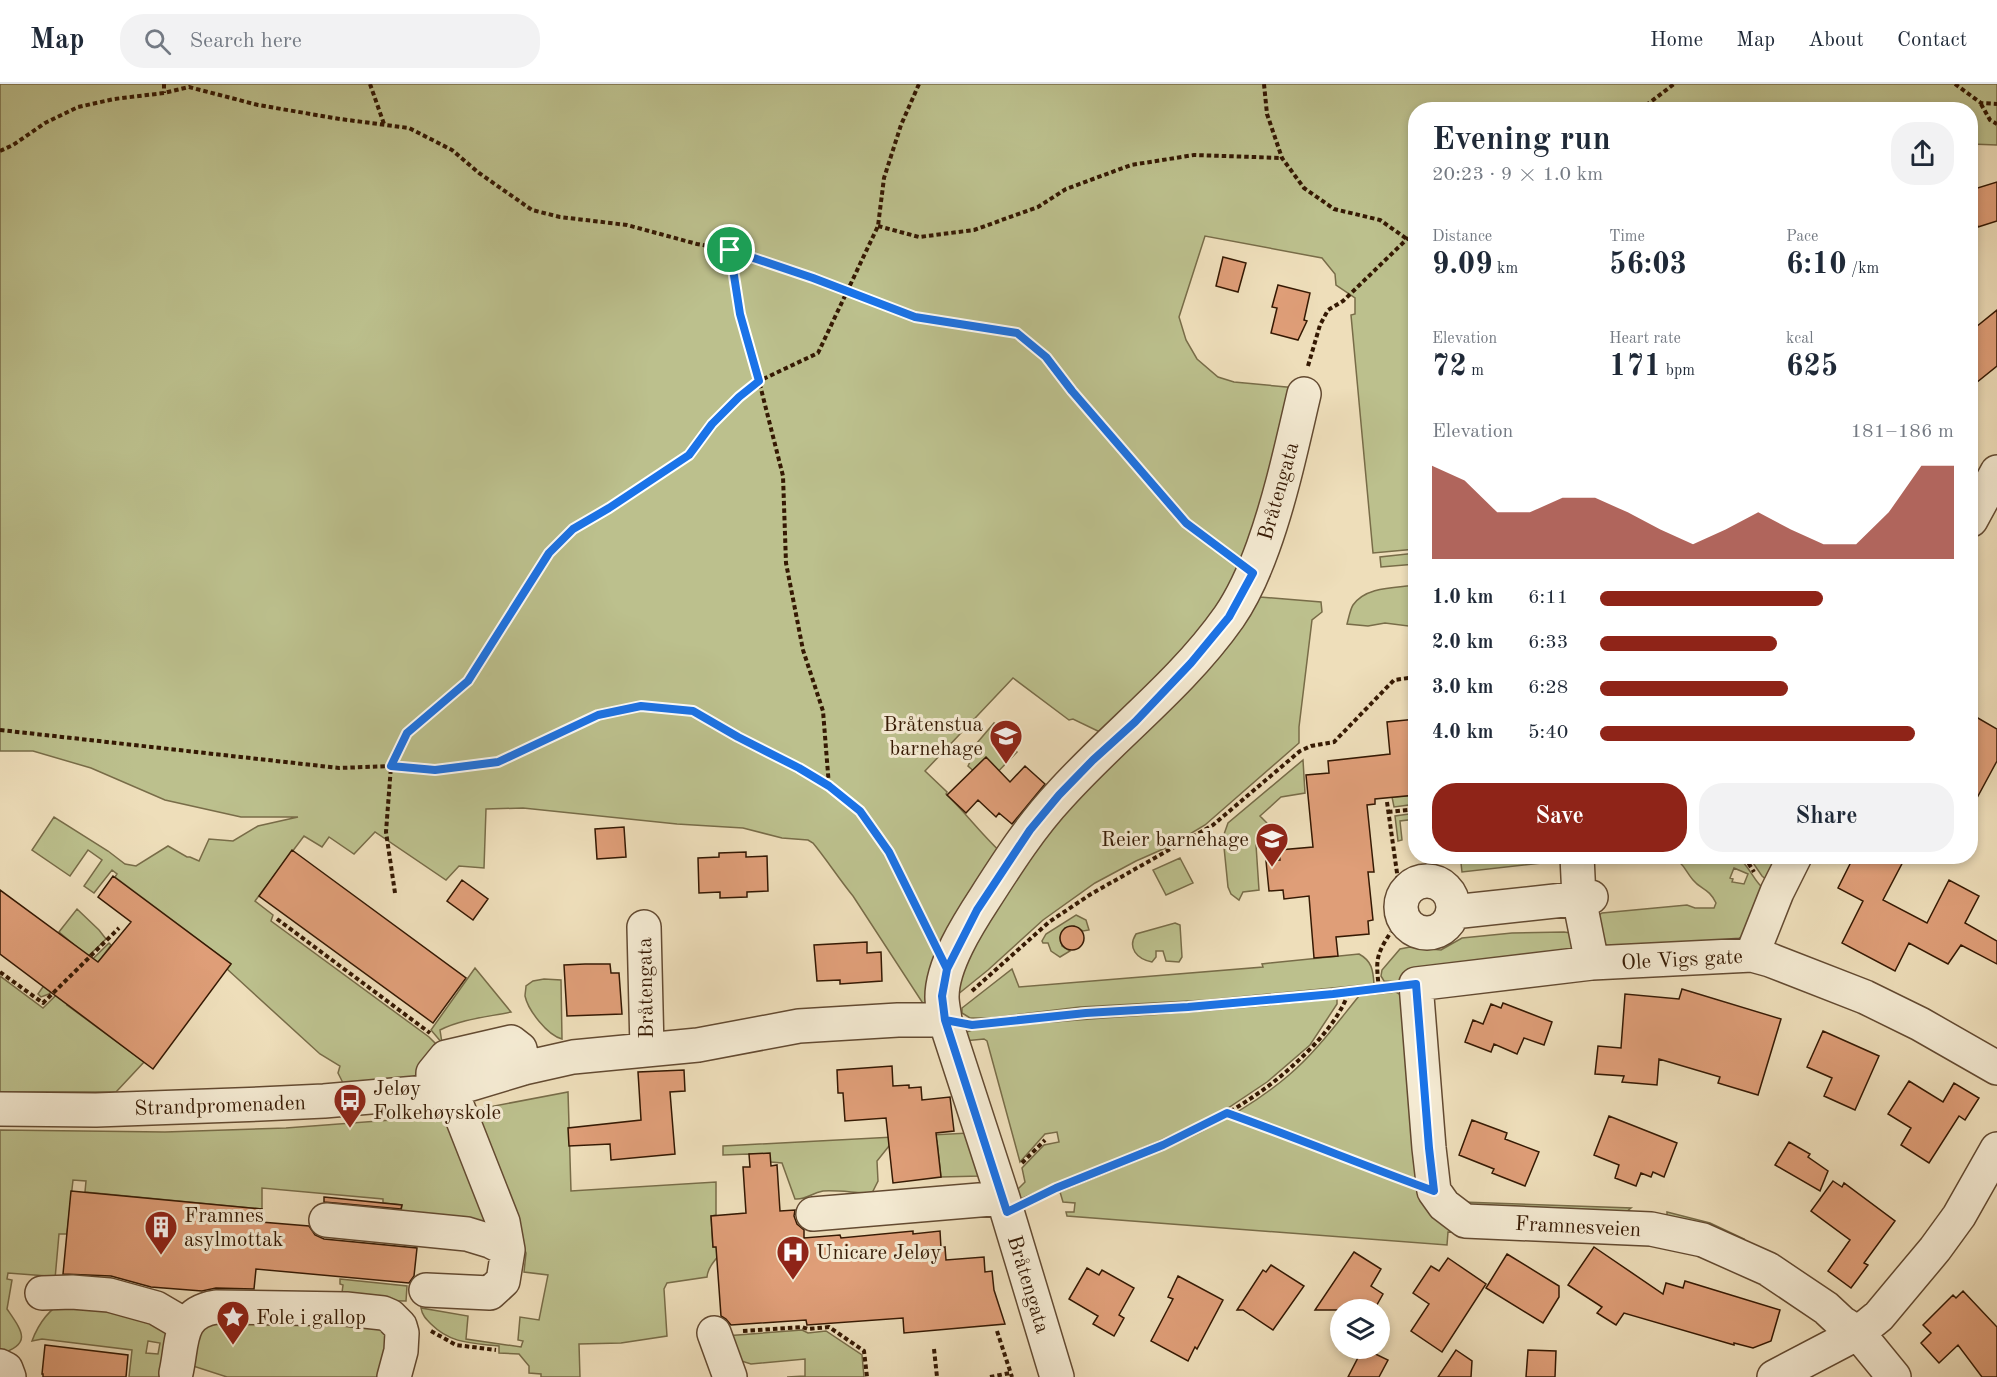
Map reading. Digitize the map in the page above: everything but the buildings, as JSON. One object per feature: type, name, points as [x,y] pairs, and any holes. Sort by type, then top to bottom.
[{"type":"street","name":"Bråtengata","points":[[1057,1377],[1005,1205],[945,1020],[942,996],[947,969],[977,910],[1030,830],[1059,795],[1135,722],[1191,663],[1229,617],[1253,573],[1277,509],[1304,394]]},
{"type":"street","points":[[1978,507],[1997,472]]},
{"type":"street","points":[[1579,864],[1592,963]]},
{"type":"street","points":[[1752,955],[1777,892],[1791,864]]},
{"type":"street","points":[[1453,912],[1585,897]]},
{"type":"street","name":"Bråtengata","points":[[644,927],[647,1049]]},
{"type":"street","name":"Ole Vigs gate","points":[[1416,984],[1592,963],[1752,955],[1865,997],[1920,1024],[1997,1068]]},
{"type":"street","points":[[1416,984],[1434,1191]]},
{"type":"street","name":"Bråtengata","points":[[534,1066],[573,1057],[721,1042],[799,1026],[898,1020],[945,1020]]},
{"type":"street","points":[[426,1290],[490,1293],[503,1281],[508,1250],[503,1222],[433,1073],[446,1057],[511,1042],[534,1066]]},
{"type":"street","name":"Strandpromenaden","points":[[0,1109],[108,1110],[324,1101],[442,1091],[534,1066]]},
{"type":"street","points":[[1774,1377],[1858,1333],[1878,1316],[1935,1249],[1959,1216],[1997,1149]]},
{"type":"street","name":"Framnesveien","points":[[1434,1191],[1444,1205],[1465,1221],[1651,1229],[1703,1240],[1768,1269],[1826,1308],[1858,1333],[1894,1377]]},
{"type":"street","points":[[813,1214],[1005,1205]]},
{"type":"street","points":[[326,1220],[467,1234],[490,1241],[508,1250]]},
{"type":"street","points":[[42,1293],[72,1292],[109,1295],[156,1308],[185,1325]]},
{"type":"street","points":[[184,1376],[185,1325],[202,1310],[216,1307],[346,1309],[383,1313],[390,1316],[400,1326],[402,1333],[401,1351],[394,1377]]},
{"type":"street","points":[[714,1333],[729,1377]]},
{"type":"street","points":[[0,1366],[6,1369],[9,1377]]},
{"type":"path","points":[[164,84],[164,93]]},
{"type":"path","points":[[370,84],[384,124]]},
{"type":"path","points":[[395,893],[386,832],[391,766],[407,733],[468,681],[549,553],[573,529],[689,455],[712,424],[759,381],[818,353],[878,226],[884,177],[901,125],[919,84]]},
{"type":"path","points":[[1264,84],[1267,114],[1282,158],[1305,188],[1334,208],[1380,219],[1407,239],[1343,301],[1328,310],[1320,325],[1308,364],[1304,394]]},
{"type":"path","points":[[1650,102],[1674,84]]},
{"type":"path","points":[[1954,84],[1981,103],[1990,120],[1997,124]]},
{"type":"path","points":[[0,151],[45,123],[78,107],[189,87],[258,105],[409,128],[452,150],[479,173],[532,210],[560,218],[627,225],[697,244],[730,250],[813,278],[915,317],[1017,333],[1046,357],[1072,391],[1186,523],[1253,573]]},
{"type":"path","points":[[1981,103],[1997,104]]},
{"type":"path","points":[[878,226],[919,237],[974,230],[1038,207],[1066,189],[1131,165],[1194,155],[1282,158]]},
{"type":"path","points":[[730,250],[740,314],[783,476],[786,563],[803,650],[823,711],[829,786]]},
{"type":"path","points":[[1408,679],[1394,680],[1334,742],[1311,746],[1300,751],[1213,825],[1091,894],[1049,922],[957,1003],[945,1020],[972,1025],[1086,1013],[1188,1007],[1416,984]]},
{"type":"path","points":[[0,729],[339,768],[391,766],[435,770],[498,762],[598,715],[641,706],[693,711],[799,768],[829,786],[860,811],[889,852],[947,969]]},
{"type":"path","points":[[1387,802],[1398,880]]},
{"type":"path","points":[[1388,812],[1408,810]]},
{"type":"path","points":[[277,919],[428,1032],[446,1057]]},
{"type":"path","points":[[0,972],[43,1003],[119,928]]},
{"type":"path","points":[[1379,989],[1377,962],[1379,950],[1391,932]]},
{"type":"path","points":[[1005,1205],[1056,1188],[1163,1145],[1227,1113],[1277,1079],[1313,1046],[1326,1032],[1349,992]]},
{"type":"path","points":[[1227,1113],[1434,1191]]},
{"type":"path","points":[[1021,1165],[1045,1140]]},
{"type":"path","points":[[425,1327],[456,1345],[496,1350]]},
{"type":"path","points":[[714,1333],[829,1327],[864,1351],[867,1377]]},
{"type":"path","points":[[990,1377],[1011,1375],[997,1331]]},
{"type":"path","points":[[934,1349],[937,1377]]},
{"type":"green space","points":[[0,84],[1997,84],[1997,145],[1978,144],[1978,102],[1408,102],[1408,550],[1373,553],[1351,315],[1355,314],[1355,298],[1336,285],[1335,274],[1322,258],[1205,236],[1179,317],[1186,340],[1197,359],[1218,377],[1234,382],[1297,388],[1231,605],[1102,733],[1073,719],[1069,720],[1013,678],[925,771],[1006,857],[929,1002],[924,1005],[853,896],[813,843],[808,840],[782,838],[743,828],[677,824],[523,808],[486,809],[484,868],[459,866],[446,880],[375,832],[354,854],[329,837],[322,847],[304,836],[255,901],[273,915],[271,921],[436,1044],[440,1055],[426,1077],[344,1085],[338,1073],[340,1066],[320,1054],[227,969],[231,964],[115,877],[117,874],[112,870],[94,893],[84,886],[102,860],[88,850],[70,876],[32,850],[54,817],[125,864],[136,866],[168,846],[199,861],[209,839],[233,841],[258,826],[298,817],[241,817],[165,800],[91,768],[33,751],[0,751]]},
{"type":"green space","points":[[1408,554],[1408,565],[1381,567],[1380,557]]},
{"type":"green space","points":[[1259,584],[1260,597],[1321,602],[1322,612],[1312,620],[1299,743],[1205,825],[1170,846],[1095,883],[1043,920],[957,995],[951,974],[1020,852]]},
{"type":"green space","points":[[1408,586],[1408,626],[1385,623],[1368,626],[1347,624],[1350,611],[1359,599],[1382,589]]},
{"type":"green space","points":[[994,723],[1009,732],[1003,740],[1017,752],[987,783],[968,766],[970,762],[965,757]]},
{"type":"green space","points":[[1303,760],[1305,793],[1281,797],[1260,816],[1269,825],[1256,845],[1259,890],[1243,892],[1239,900],[1231,894],[1228,887],[1223,837],[1228,823]]},
{"type":"green space","points":[[1408,796],[1408,805],[1394,807],[1392,797]]},
{"type":"green space","points":[[1408,814],[1408,820],[1400,821],[1402,840],[1398,841],[1395,816]]},
{"type":"green space","points":[[1180,858],[1193,883],[1166,895],[1153,870]]},
{"type":"green space","points":[[1461,864],[1533,864],[1462,872]]},
{"type":"green space","points":[[1681,864],[1744,864],[1765,890],[1748,931],[1736,941],[1610,948],[1602,941],[1595,918],[1602,913],[1687,905],[1695,908],[1714,908],[1716,903],[1711,894],[1696,883]],"holes":[[[1734,868],[1748,874],[1744,884],[1732,882],[1733,879],[1730,878]]]},
{"type":"green space","points":[[1754,864],[1776,864],[1768,881]]},
{"type":"green space","points":[[77,909],[106,939],[49,994],[41,997],[38,994],[73,944],[59,932]]},
{"type":"green space","points":[[1076,915],[1086,920],[1089,930],[1083,931],[1074,926],[1065,928],[1060,937],[1062,946],[1070,951],[1060,957],[1051,951],[1048,943],[1042,941],[1046,934]]},
{"type":"green space","points":[[1175,923],[1180,925],[1182,957],[1179,962],[1166,961],[1163,951],[1156,951],[1156,957],[1152,962],[1138,956],[1133,948],[1133,939],[1136,934]]},
{"type":"green space","points":[[1512,933],[1571,933],[1575,949],[1401,982],[1384,981],[1381,976],[1382,970],[1400,949],[1410,947],[1441,950],[1462,938]]},
{"type":"green space","points":[[109,943],[111,945],[67,1005],[144,1062],[116,1092],[0,1092],[0,976],[43,1008]]},
{"type":"green space","points":[[1359,954],[1371,966],[1374,984],[1207,1000],[1080,1007],[990,1018],[970,1018],[962,1013],[962,1008],[1012,969],[1019,987],[1263,967],[1262,964]]},
{"type":"green space","points":[[475,968],[511,1012],[448,1026],[440,1030],[442,1043],[431,1030]]},
{"type":"green space","points":[[561,980],[562,1039],[550,1033],[539,1021],[525,996],[526,986],[533,981]]},
{"type":"green space","points":[[1396,992],[1401,995],[1425,1189],[1563,1238],[1448,1232],[1447,1245],[1067,1216],[1066,1212],[1074,1212],[1075,1203],[1063,1202],[1060,1192],[1180,1142],[1237,1112],[1264,1095],[1299,1066],[1359,996]]},
{"type":"green space","points":[[1337,998],[1337,1004],[1310,1045],[1267,1082],[1222,1112],[1157,1142],[1013,1202],[1012,1195],[1025,1182],[1022,1168],[1044,1145],[1059,1142],[1057,1132],[1045,1134],[1020,1162],[987,1041],[984,1039],[964,1041],[964,1033],[975,1029]]},
{"type":"green space","points":[[568,1092],[571,1191],[716,1182],[716,1215],[711,1216],[713,1247],[725,1247],[712,1265],[707,1277],[667,1283],[664,1289],[667,1336],[621,1343],[579,1344],[580,1377],[541,1377],[541,1374],[529,1373],[529,1366],[519,1354],[499,1353],[499,1346],[454,1339],[439,1331],[423,1315],[421,1308],[468,1316],[466,1339],[521,1347],[523,1341],[518,1340],[520,1317],[539,1320],[548,1275],[524,1272],[526,1253],[473,1110]]},
{"type":"green space","points":[[444,1116],[497,1232],[400,1218],[402,1205],[383,1203],[383,1199],[262,1188],[262,1209],[85,1192],[86,1181],[73,1180],[67,1234],[59,1234],[55,1279],[49,1279],[47,1276],[8,1273],[7,1279],[12,1280],[7,1309],[22,1336],[17,1346],[0,1354],[0,1130],[165,1132],[286,1128]]},
{"type":"green space","points":[[969,1133],[980,1176],[941,1177],[937,1141],[889,1146],[877,1161],[878,1181],[872,1193],[823,1191],[795,1199],[782,1163],[771,1162],[749,1154],[723,1155],[723,1146]]},
{"type":"green space","points":[[1462,1202],[1631,1208],[1622,1215],[1473,1210]]},
{"type":"green space","points":[[1667,1212],[1710,1223],[1744,1239],[1740,1243],[1667,1217]]},
{"type":"green space","points":[[340,1279],[407,1286],[406,1301],[341,1300],[343,1285],[340,1284]]},
{"type":"green space","points":[[66,1300],[167,1328],[162,1377],[129,1377],[132,1350],[42,1339],[32,1341],[45,1317]],"holes":[[[148,1341],[160,1343],[158,1354],[146,1353]]]},
{"type":"green space","points":[[214,1317],[392,1328],[386,1377],[227,1377],[193,1366],[194,1338]]},
{"type":"green space","points":[[802,1330],[808,1333],[826,1331],[862,1355],[864,1377],[787,1377],[805,1376],[805,1359],[751,1364],[735,1359],[725,1336]]},
{"type":"place","name":"Bråtenstua barnehage","points":[[1006,765]]},
{"type":"place","name":"Reier barnehage","points":[[1272,868]]},
{"type":"place","name":"Jeløy Folkehøyskole","points":[[350,1129]]},
{"type":"place","name":"Framnes asylmottak","points":[[161,1256]]},
{"type":"place","name":"Unicare Jeløy","points":[[793,1281]]},
{"type":"place","name":"Fole i gallop","points":[[233,1346]]},
{"type":"route","points":[[730,250],[740,314],[759,381],[712,424],[689,455],[573,529],[549,553],[468,681],[407,733],[391,766],[435,770],[498,762],[598,715],[641,706],[693,711],[829,786],[860,811],[889,852],[947,969],[942,996],[945,1020],[1007,1212],[1056,1188],[1163,1145],[1227,1113],[1434,1191],[1416,984],[1333,994],[1188,1007],[1086,1013],[972,1025],[945,1020],[942,996],[947,969],[977,910],[1030,830],[1059,795],[1135,722],[1191,663],[1229,617],[1253,573],[1186,523],[1072,391],[1046,357],[1017,333],[915,317],[813,278],[730,250]]}]
